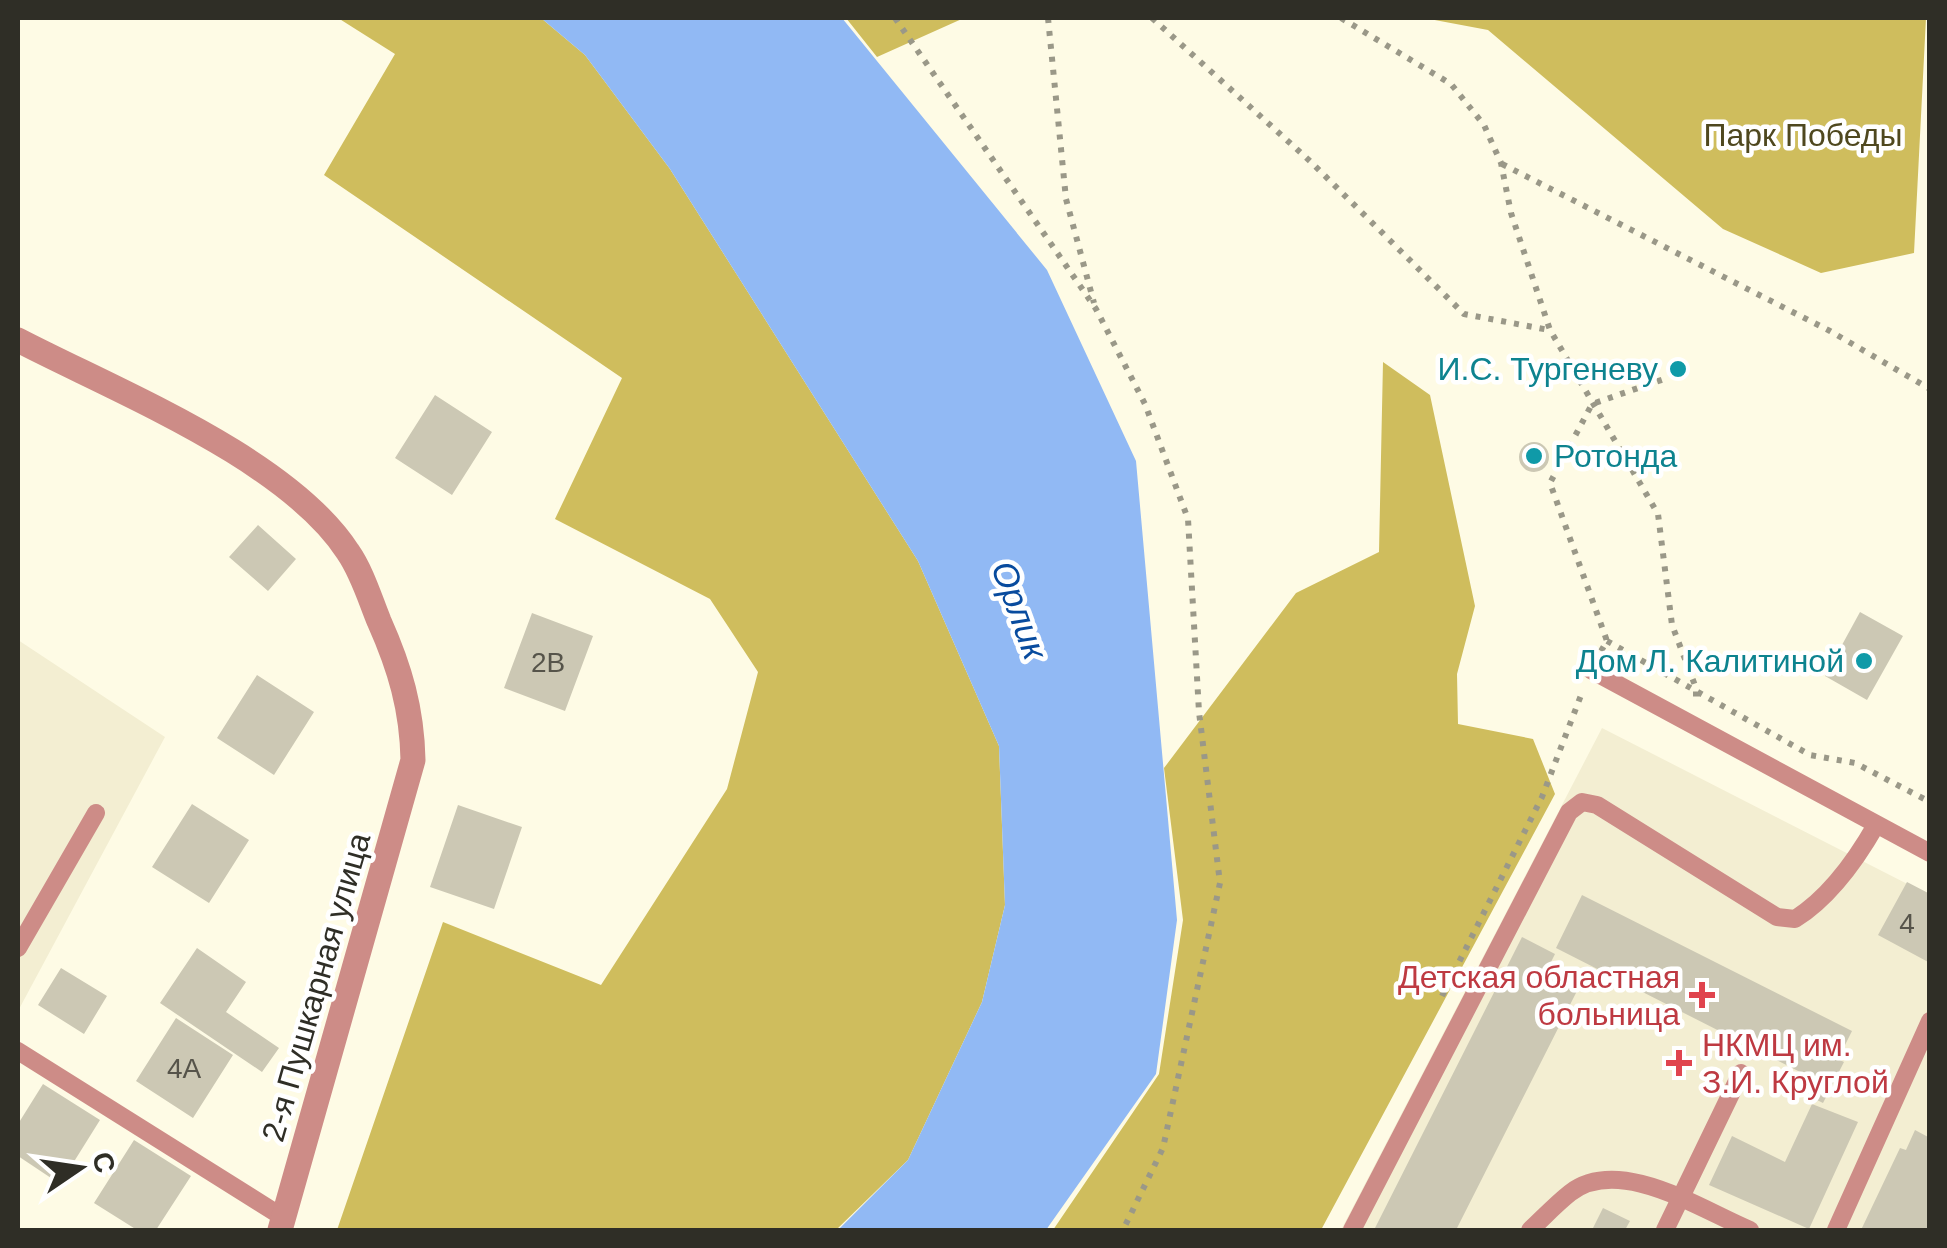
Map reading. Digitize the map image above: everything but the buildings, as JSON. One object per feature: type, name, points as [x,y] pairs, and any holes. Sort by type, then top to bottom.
[{"type":"street","name":"2-я Пушкарная улица","points":[[18,340],[251,462],[308,503],[349,553],[400,668],[412,722],[413,760],[282,1224]]},
{"type":"lane","points":[[1591,670],[1930,853]]},
{"type":"lane","points":[[1352,1230],[1568,812],[1582,802],[1597,805],[1776,917],[1796,920],[1811,910],[1857,858],[1876,825]]},
{"type":"lane","points":[[18,948],[96,812]]},
{"type":"lane","points":[[1836,1230],[1930,1022]]},
{"type":"lane","points":[[18,1052],[282,1224]]},
{"type":"lane","points":[[1664,1230],[1741,1073]]},
{"type":"lane","points":[[1530,1230],[1572,1191],[1597,1180],[1626,1178],[1750,1230]]},
{"type":"path","points":[[896,18],[1096,309],[1146,404],[1188,519],[1200,712],[1220,883],[1163,1148],[1123,1230]]},
{"type":"path","points":[[1048,18],[1066,199],[1096,309]]},
{"type":"path","points":[[1152,18],[1311,162],[1464,314],[1550,330]]},
{"type":"path","points":[[1341,18],[1450,84],[1484,126],[1501,163],[1511,214],[1550,330],[1658,514],[1672,625],[1696,690],[1696,724]]},
{"type":"path","points":[[1501,163],[1830,331],[1930,389]]},
{"type":"path","points":[[1667,378],[1592,404],[1550,483],[1607,641],[1810,755],[1855,763],[1930,802]]},
{"type":"path","points":[[1438,1005],[1542,797],[1591,670],[1607,641]]},
{"type":"shaded area","points":[[18,640],[165,737],[18,1011]]},
{"type":"shaded area","name":"НКМЦ им. З.И. Круглой","points":[[1602,728],[1929,895],[1929,1230],[1341,1230]]},
{"type":"green space","points":[[338,18],[541,18],[585,55],[670,169],[918,561],[999,746],[1005,905],[982,1002],[908,1160],[836,1230],[337,1230],[443,922],[601,985],[727,789],[758,672],[710,599],[555,519],[622,378],[324,175],[395,54]]},
{"type":"green space","points":[[846,18],[964,18],[877,57]]},
{"type":"green space","name":"Парк Победы","points":[[1424,18],[1926,18],[1914,253],[1821,273],[1723,229],[1488,30]]},
{"type":"green space","points":[[1383,362],[1430,395],[1475,606],[1457,674],[1458,724],[1533,739],[1555,794],[1321,1230],[1053,1230],[1159,1074],[1183,920],[1164,768],[1296,593],[1379,552]]},
{"type":"water","name":"Орлик","points":[[541,18],[842,18],[1047,270],[1136,461],[1177,920],[1156,1074],[1046,1230],[838,1230],[908,1160],[982,1002],[1005,905],[999,746],[918,561],[670,169],[585,55]]},
{"type":"place","name":"И.С. Тургеневу","points":[[1678,369]]},
{"type":"place","name":"Ротонда","points":[[1534,456]]},
{"type":"place","name":"Дом Л. Калитиной","points":[[1864,661]]},
{"type":"place","name":"Детская областная больница","points":[[1702,995]]},
{"type":"place","name":"НКМЦ им. З.И. Круглой","points":[[1679,1063]]}]
